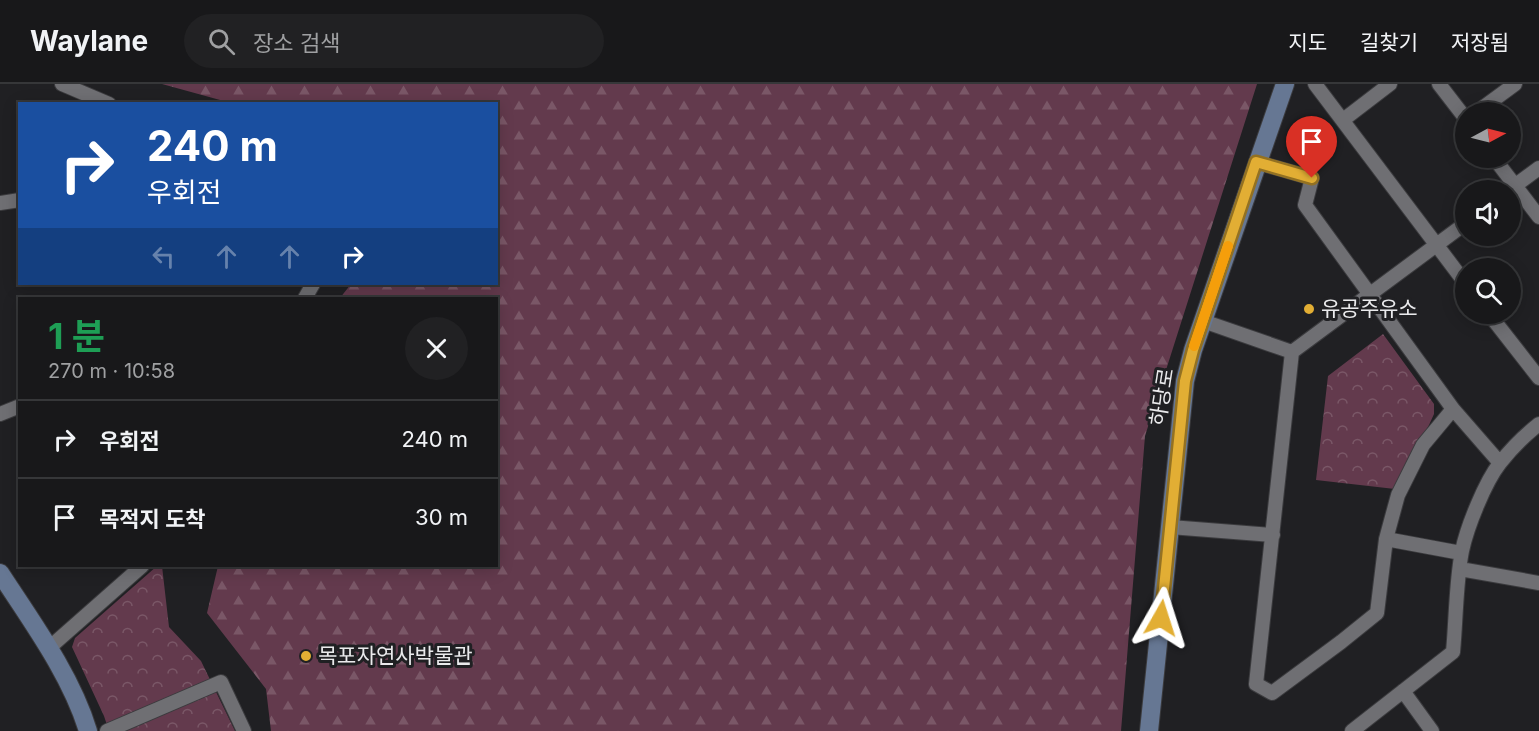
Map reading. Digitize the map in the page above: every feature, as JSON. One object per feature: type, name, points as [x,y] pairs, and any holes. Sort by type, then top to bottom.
[{"type":"street","points":[[62,84],[104,102]]},
{"type":"street","name":"하당로","points":[[1149,731],[1185,381],[1256,162],[1285,84]]},
{"type":"street","points":[[1315,84],[1455,270]]},
{"type":"street","points":[[1343,120],[1390,84]]},
{"type":"street","points":[[1439,84],[1455,105]]},
{"type":"street","points":[[1491,102],[1515,84]]},
{"type":"street","points":[[1256,162],[1312,178],[1305,205],[1453,409],[1500,463]]},
{"type":"street","points":[[1521,181],[1539,168]]},
{"type":"street","points":[[1521,198],[1539,217]]},
{"type":"street","points":[[0,203],[18,200]]},
{"type":"street","points":[[1453,409],[1423,445],[1398,495],[1386,540],[1377,612],[1272,693],[1256,684],[1292,352],[1455,231]]},
{"type":"street","points":[[1203,321],[1292,352]]},
{"type":"street","points":[[1497,324],[1539,378]]},
{"type":"street","points":[[0,414],[18,407]]},
{"type":"street","points":[[1352,731],[1453,652],[1461,553],[1470,525],[1500,463],[1539,424]]},
{"type":"street","points":[[1170,527],[1273,535]]},
{"type":"street","points":[[1386,540],[1461,553]]},
{"type":"street","points":[[49,648],[141,567]]},
{"type":"street","points":[[1460,569],[1539,583]]},
{"type":"street","points":[[0,573],[49,648],[83,715],[88,731]]},
{"type":"street","points":[[107,731],[221,682],[244,731]]},
{"type":"street","points":[[1403,691],[1432,731]]},
{"type":"green space","points":[[162,84],[1257,84],[1145,436],[1121,731],[271,731],[266,689],[207,613],[218,567],[498,567],[498,297],[341,297],[350,285],[498,285],[498,102],[227,102]]},
{"type":"green space","points":[[1383,334],[1434,404],[1434,414],[1429,425],[1395,489],[1316,480],[1328,376]]},
{"type":"green space","points":[[156,567],[162,567],[169,627],[201,661],[235,731],[109,731],[72,647],[75,638]]},
{"type":"slow traffic","points":[[1194,346],[1228,246]]},
{"type":"place","name":"유공주유소","points":[[1309,309]]},
{"type":"place","name":"목포자연사박물관","points":[[306,656]]},
{"type":"route","points":[[1161,618],[1185,381],[1193,350],[1256,162],[1312,178]]}]
